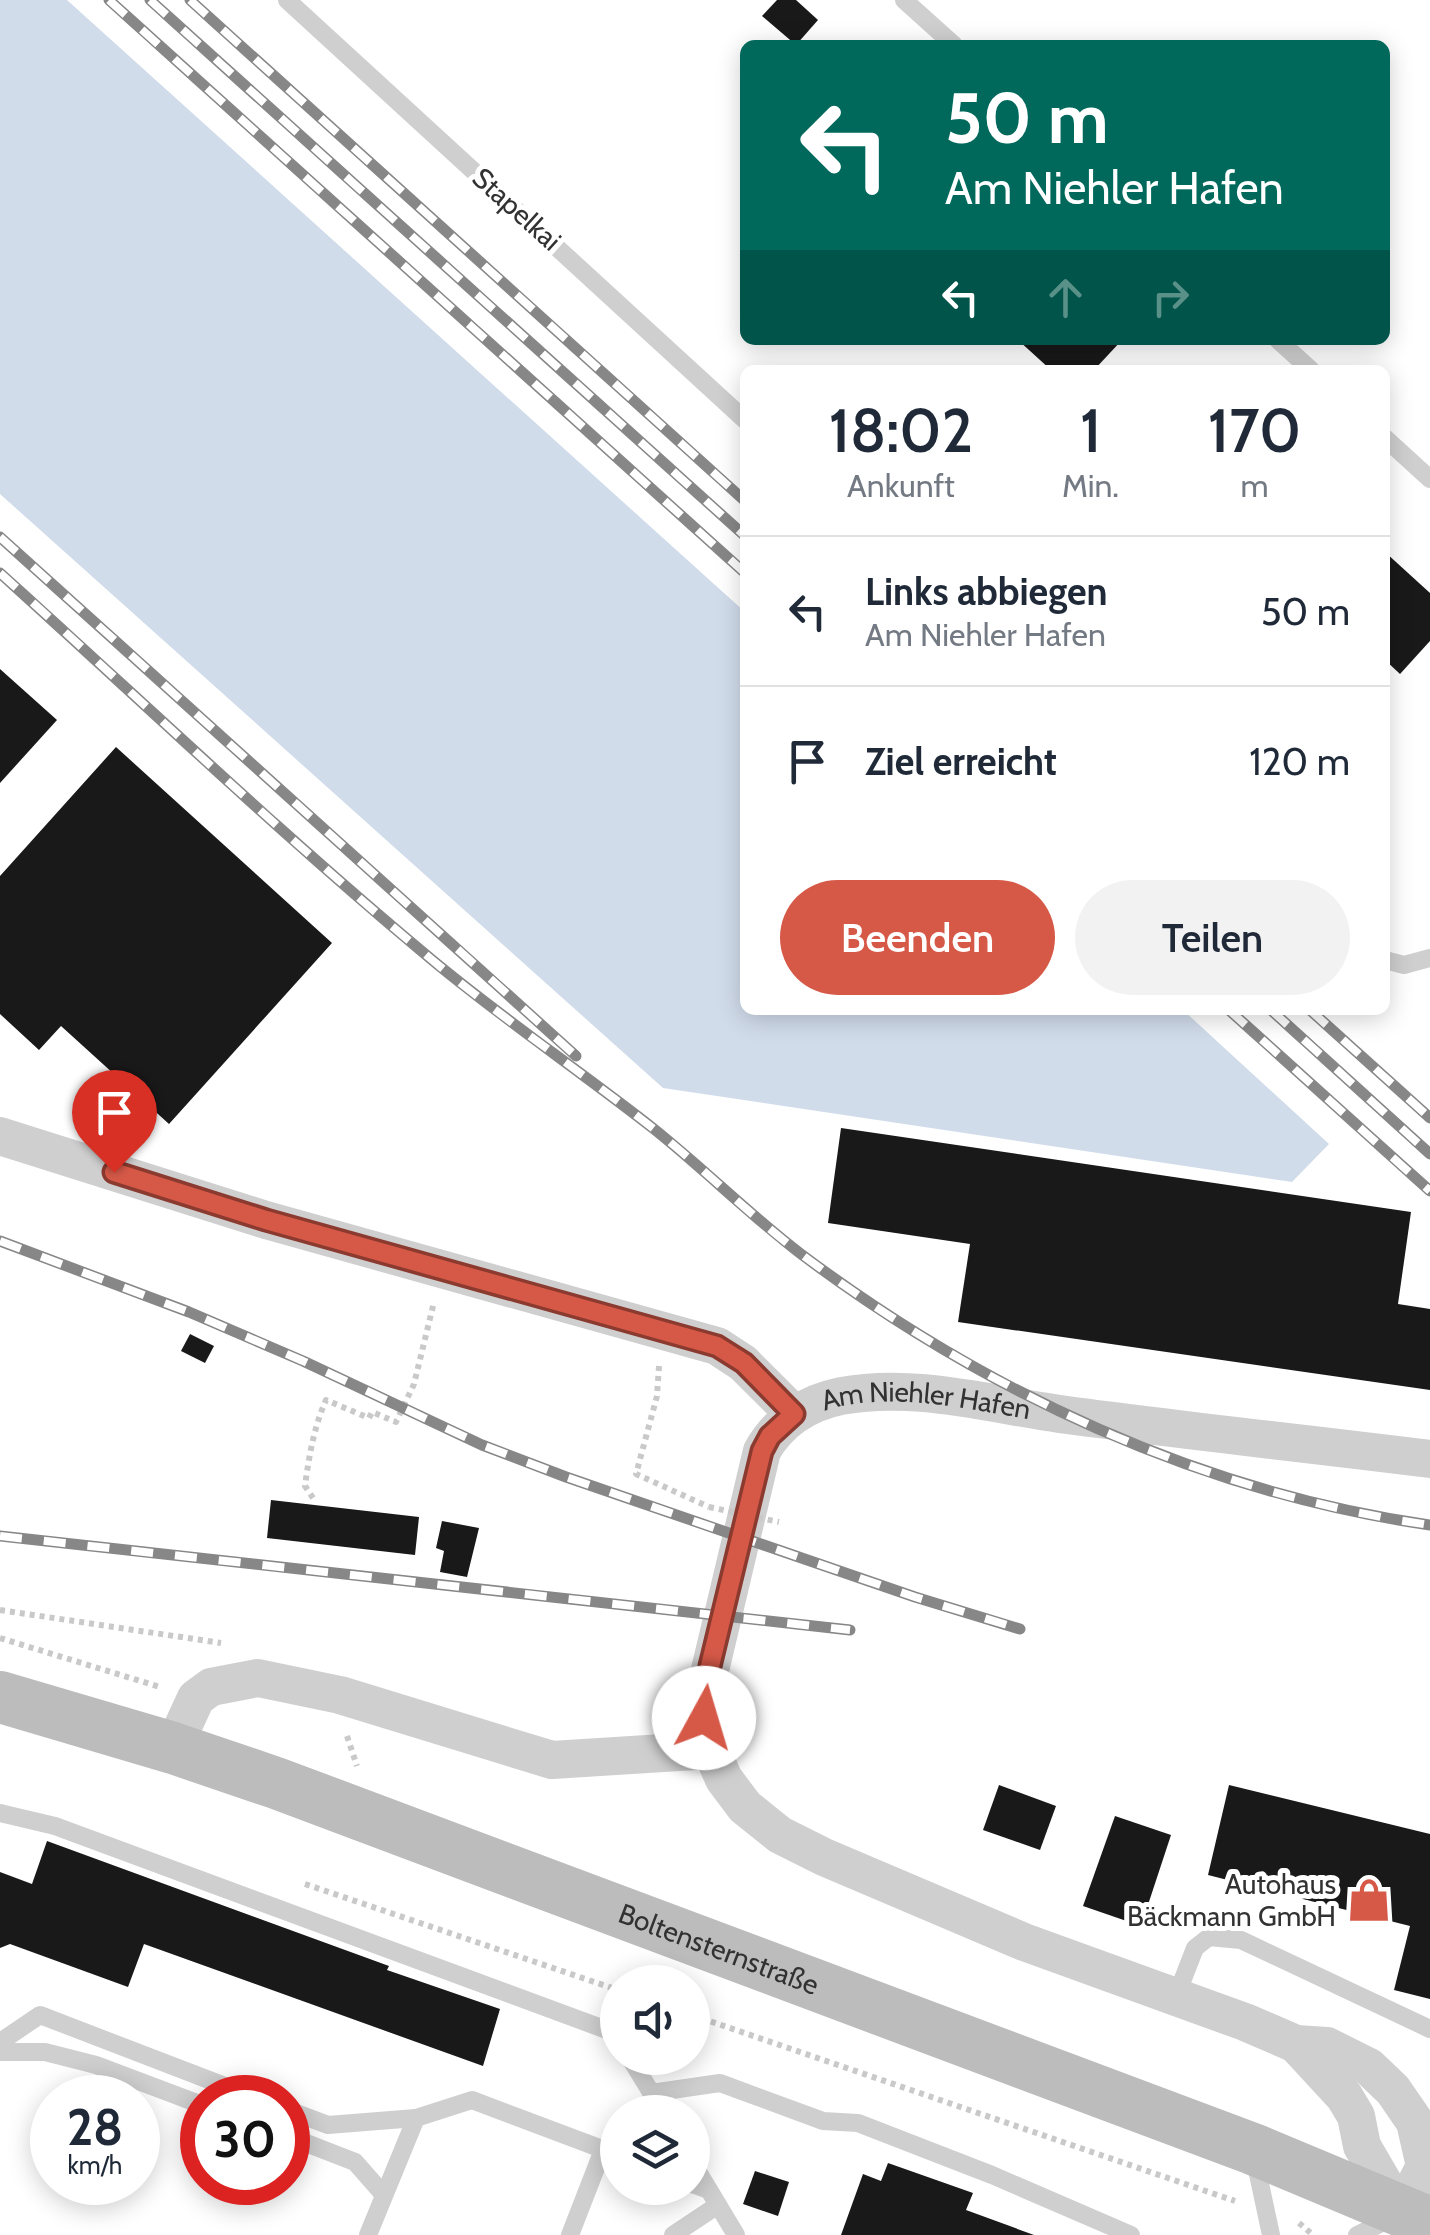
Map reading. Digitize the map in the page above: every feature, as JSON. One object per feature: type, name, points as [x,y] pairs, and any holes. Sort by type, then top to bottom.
[{"type":"main road","name":"Boltensternstraße","points":[[0,1697],[276,1783],[1252,2150],[1395,2226]]},
{"type":"street","name":"Am Niehler Hafen","points":[[0,1136],[266,1220],[717,1346],[744,1363],[794,1414],[838,1397],[895,1390],[1430,1459]]},
{"type":"street","points":[[794,1414],[770,1436],[762,1451],[706,1687],[704,1718],[711,1750],[724,1778],[745,1806],[780,1835],[824,1857],[1024,1942],[1296,2044],[1326,2046],[1368,2068],[1393,2090],[1415,2122],[1424,2166],[1395,2226]]},
{"type":"street","points":[[173,1748],[196,1698],[211,1687],[258,1678],[340,1695],[552,1760],[711,1750]]},
{"type":"street","points":[[1296,2044],[1344,2096],[1356,2116],[1362,2146],[1395,2226]]},
{"type":"lane","name":"Stapelkai","points":[[288,0],[740,415]]},
{"type":"lane","points":[[904,0],[948,40]]},
{"type":"lane","points":[[1283,345],[1305,365]]},
{"type":"lane","points":[[1390,443],[1430,479]]},
{"type":"lane","points":[[1390,961],[1404,965],[1430,958]]},
{"type":"lane","points":[[0,1813],[55,1826],[600,2027]]},
{"type":"lane","points":[[1176,1997],[1195,1948],[1209,1937],[1241,1940],[1430,2029]]},
{"type":"lane","points":[[0,2042],[40,2015],[196,2075]]},
{"type":"lane","points":[[0,2052],[45,2052],[96,2065],[180,2097]]},
{"type":"lane","points":[[640,2075],[653,2095]]},
{"type":"lane","points":[[651,2092],[720,2082],[822,2121],[858,2122],[1131,2235]]},
{"type":"lane","points":[[310,2118],[328,2125],[416,2118],[472,2100],[600,2149]]},
{"type":"lane","points":[[368,2235],[416,2118]]},
{"type":"lane","points":[[310,2145],[355,2162],[384,2195]]},
{"type":"lane","points":[[1252,2150],[1271,2235]]},
{"type":"lane","points":[[570,2235],[600,2174]]},
{"type":"lane","points":[[710,2199],[736,2235]]},
{"type":"lane","points":[[673,2235],[697,2205]]},
{"type":"path","points":[[314,1498],[305,1486],[307,1468],[326,1400],[369,1418],[372,1412],[396,1422],[414,1384],[424,1344]]},
{"type":"path","points":[[654,1409],[636,1474],[709,1506],[779,1522]]},
{"type":"path","points":[[0,1610],[224,1644],[258,1678]]},
{"type":"path","points":[[710,2022],[1162,2177]]},
{"type":"path","points":[[1302,2224],[1314,2235]]},
{"type":"water","points":[[0,0],[67,0],[740,607],[740,1015],[1188,1015],[1329,1144],[1292,1182],[663,1088],[0,494]]},
{"type":"building","points":[[777,0],[796,0],[818,20],[800,40],[790,40],[762,16]]},
{"type":"building","points":[[1024,345],[1117,345],[1099,365],[1046,365]]},
{"type":"building","points":[[1390,557],[1430,593],[1430,641],[1400,674],[1390,665]]},
{"type":"building","points":[[0,669],[57,720],[0,783]]},
{"type":"building","points":[[116,747],[332,943],[169,1124],[61,1026],[39,1050],[0,1014],[0,876]]},
{"type":"building","points":[[841,1128],[1411,1212],[1398,1304],[1430,1309],[1430,1390],[958,1322],[970,1244],[828,1223]]},
{"type":"building","points":[[190,1334],[214,1346],[205,1363],[181,1351]]},
{"type":"building","points":[[271,1500],[419,1517],[415,1555],[267,1538]]},
{"type":"building","points":[[442,1521],[479,1528],[467,1577],[440,1572],[444,1551],[436,1548]]},
{"type":"building","points":[[999,1785],[1056,1806],[1040,1850],[983,1830]]},
{"type":"building","name":"Autohaus Bäckmann GmbH","points":[[1229,1785],[1430,1834],[1430,1999],[1394,1990],[1410,1926],[1208,1875]]},
{"type":"building","points":[[1115,1816],[1171,1835],[1141,1926],[1083,1906]]},
{"type":"building","points":[[47,1841],[500,2009],[483,2066],[144,1944],[128,1987],[10,1944],[0,1948],[0,1872],[32,1884]]},
{"type":"building","points":[[888,2163],[973,2193],[966,2210],[1034,2235],[841,2235],[863,2174],[881,2181]]},
{"type":"building","points":[[755,2171],[789,2182],[778,2216],[743,2204]]},
{"type":"railway","points":[[109,0],[740,568]]},
{"type":"railway","points":[[150,0],[740,531]]},
{"type":"railway","points":[[190,0],[740,496]]},
{"type":"railway","points":[[0,537],[576,1056]]},
{"type":"railway","points":[[0,573],[267,817],[431,959],[654,1129],[801,1254],[871,1304],[1020,1392],[1178,1461],[1344,1510],[1430,1525]]},
{"type":"railway","points":[[1235,1015],[1430,1191]]},
{"type":"railway","points":[[1277,1015],[1430,1154]]},
{"type":"railway","points":[[1316,1015],[1430,1118]]},
{"type":"railway","points":[[0,1241],[189,1312],[482,1445],[566,1477],[1020,1629]]},
{"type":"railway","points":[[0,1536],[850,1630]]},
{"type":"place","name":"Autohaus Bäckmann GmbH","points":[[1369,1900]]},
{"type":"route","points":[[114,1172],[266,1220],[717,1346],[744,1363],[794,1414],[770,1436],[762,1451],[710,1666],[704,1718]]}]
